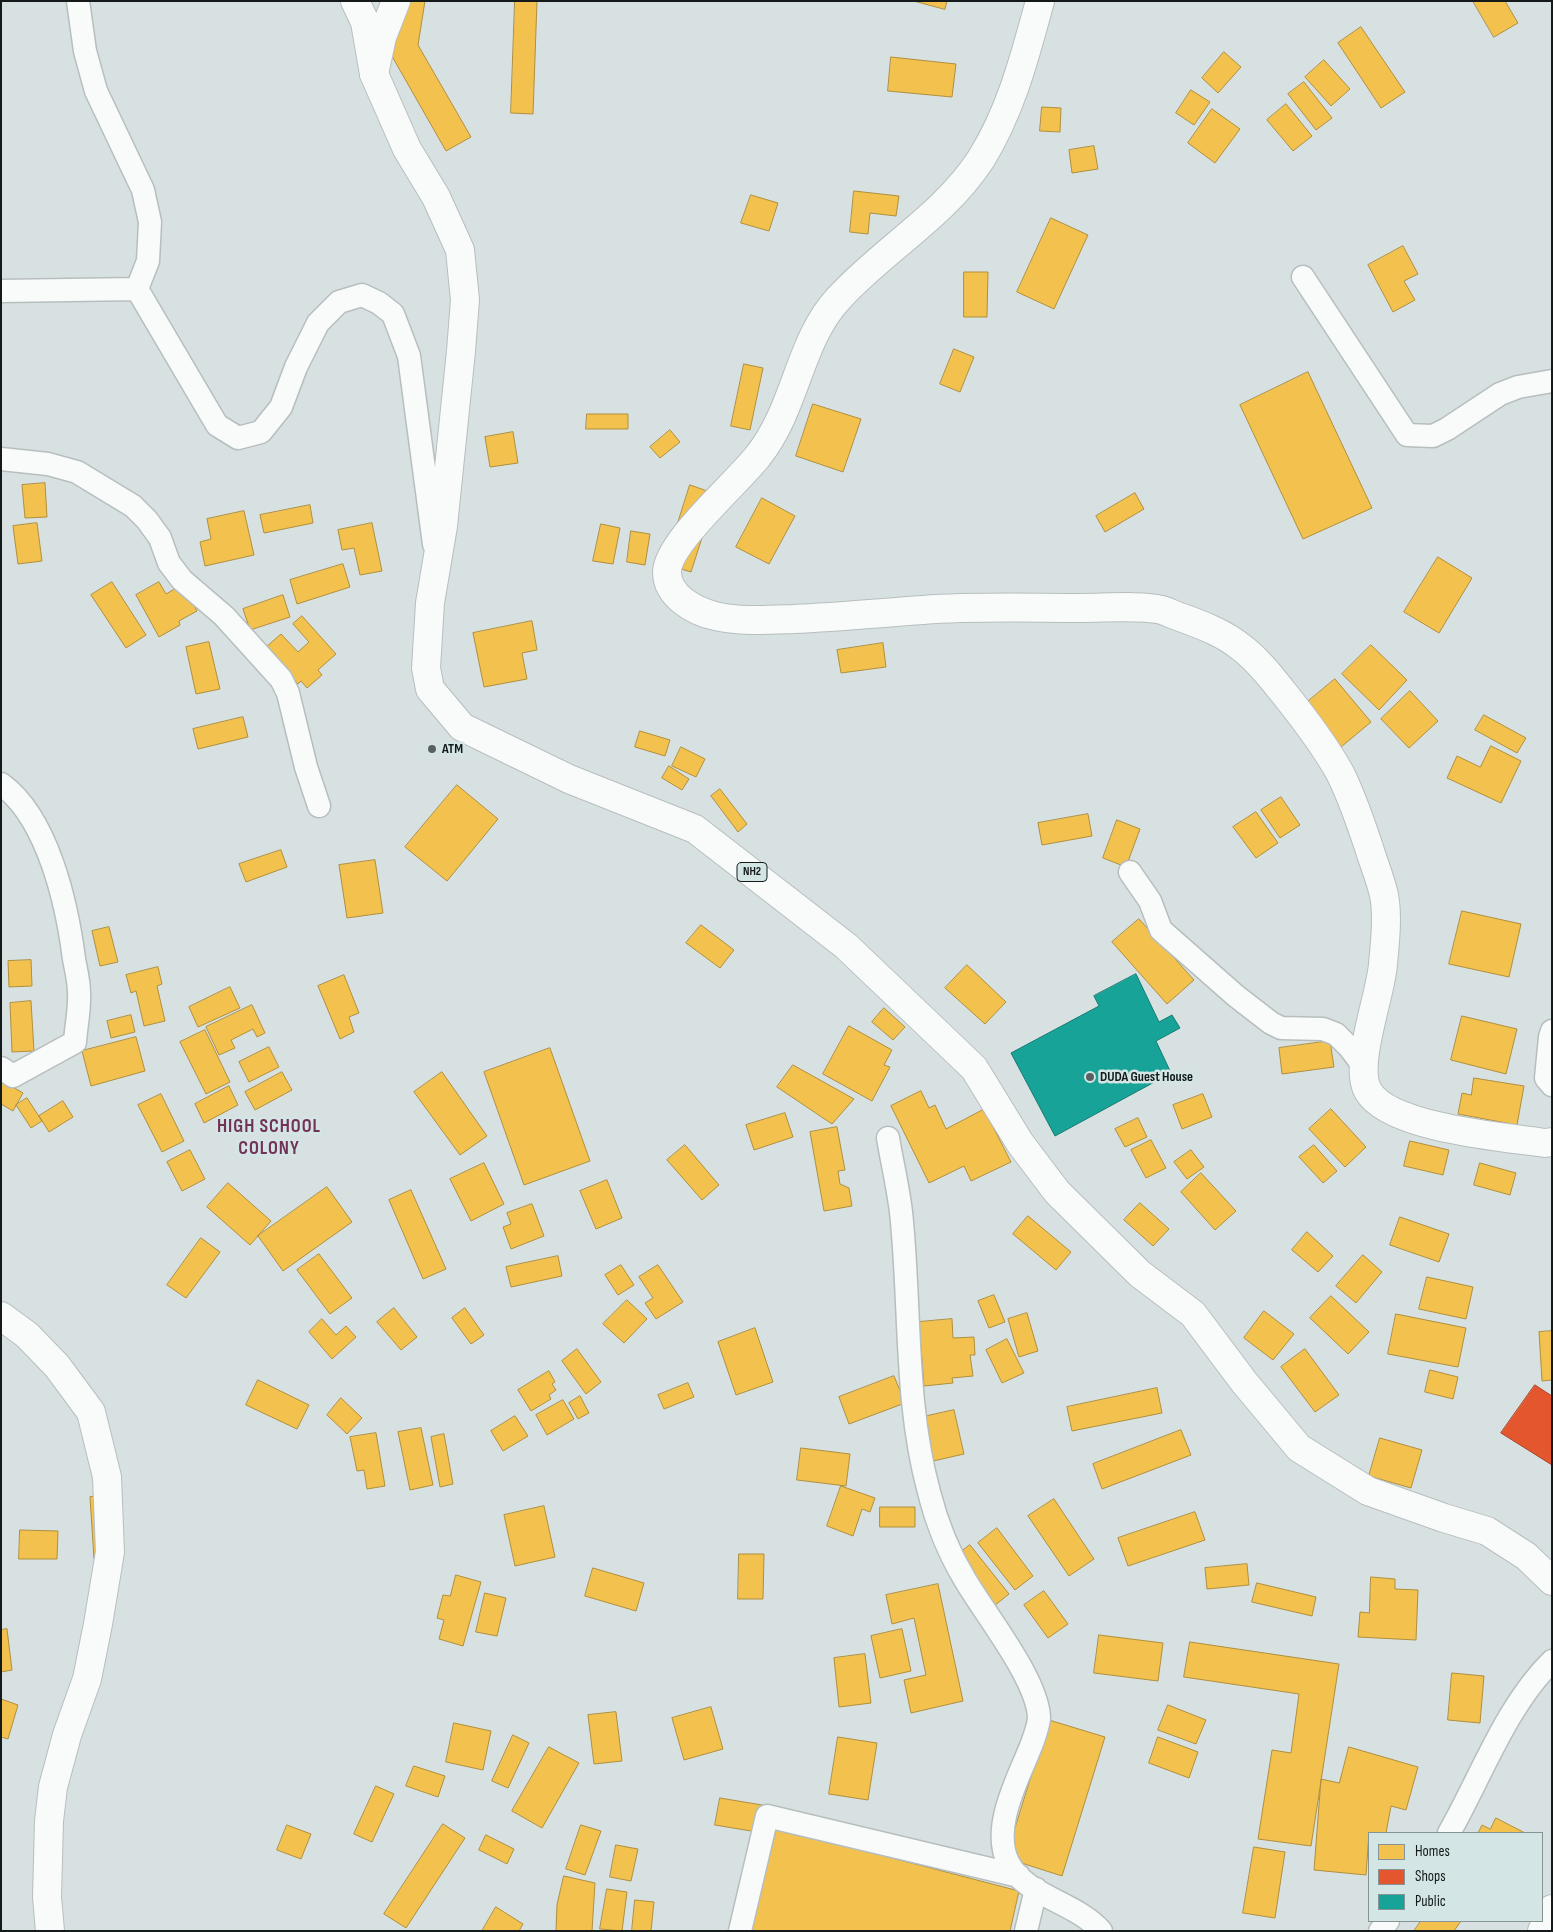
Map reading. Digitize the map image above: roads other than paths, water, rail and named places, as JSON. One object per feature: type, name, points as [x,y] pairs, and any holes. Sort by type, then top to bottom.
[{"type":"main road","name":"NH2","points":[[355,1],[365,22],[374,74],[407,148],[436,197],[460,250],[465,300],[464,317],[442,526],[430,603],[426,668],[430,689],[462,728],[568,779],[695,829],[762,879],[846,946],[974,1068],[1020,1143],[1057,1192],[1140,1274],[1193,1314],[1244,1382],[1299,1448],[1368,1491],[1487,1531],[1526,1556],[1552,1581]]},
{"type":"main road","points":[[374,74],[382,37],[396,1]]},
{"type":"main road","points":[[1040,1],[1016,83],[998,130],[978,164],[911,235],[865,272],[835,301],[811,343],[789,403],[774,433],[758,456],[683,540],[669,562],[666,576],[672,590],[689,606],[715,616],[762,621],[1003,607],[1158,609],[1210,628],[1242,647],[1297,709],[1341,777],[1368,844],[1385,898],[1383,969],[1366,1048],[1363,1075],[1369,1093],[1392,1112],[1427,1125],[1545,1143],[1552,1142]]},
{"type":"main road","points":[[1,1316],[27,1335],[57,1366],[91,1412],[107,1477],[110,1552],[98,1624],[87,1679],[67,1735],[53,1787],[49,1822],[47,1897],[50,1931]]},
{"type":"main road","points":[[1542,1931],[1552,1909]]},
{"type":"street","points":[[78,1],[85,50],[96,91],[143,190],[150,222],[148,261],[137,289]]},
{"type":"street","points":[[1303,277],[1407,435],[1433,436],[1448,429],[1500,394],[1518,387],[1552,381]]},
{"type":"street","points":[[1,291],[137,289]]},
{"type":"street","points":[[137,289],[217,426],[238,438],[262,432],[281,407],[296,367],[318,323],[339,302],[362,296],[379,303],[393,314],[409,356],[437,562]]},
{"type":"street","points":[[1,459],[48,464],[77,472],[133,506],[147,520],[160,538],[169,563],[182,580],[224,616],[281,679],[288,693],[306,768],[319,806]]},
{"type":"street","points":[[1,784],[10,790],[34,822],[56,871],[70,928],[79,993],[75,1042],[14,1076],[1,1068]]},
{"type":"street","points":[[1130,872],[1150,901],[1160,930],[1236,996],[1270,1023],[1281,1028],[1323,1029],[1336,1034],[1350,1048],[1364,1067]]},
{"type":"street","points":[[1552,1031],[1546,1078],[1552,1085]]},
{"type":"street","points":[[888,1138],[901,1211],[915,1421],[929,1493],[949,1549],[963,1578],[1023,1672],[1035,1698],[1039,1718],[1033,1740],[1010,1798],[1001,1834],[1009,1863],[1028,1882],[1081,1913],[1101,1931]]},
{"type":"street","points":[[1450,1832],[1520,1698],[1536,1676],[1552,1661]]},
{"type":"street","points":[[740,1931],[768,1816],[1028,1882]]},
{"type":"street","points":[[1026,1931],[1028,1882]]},
{"type":"place","name":"ATM","points":[[432,749]]},
{"type":"place","name":"DUDA Guest House","points":[[1090,1077]]},
{"type":"district","name":"HIGH SCHOOL COLONY","points":[[269,1138]]}]
